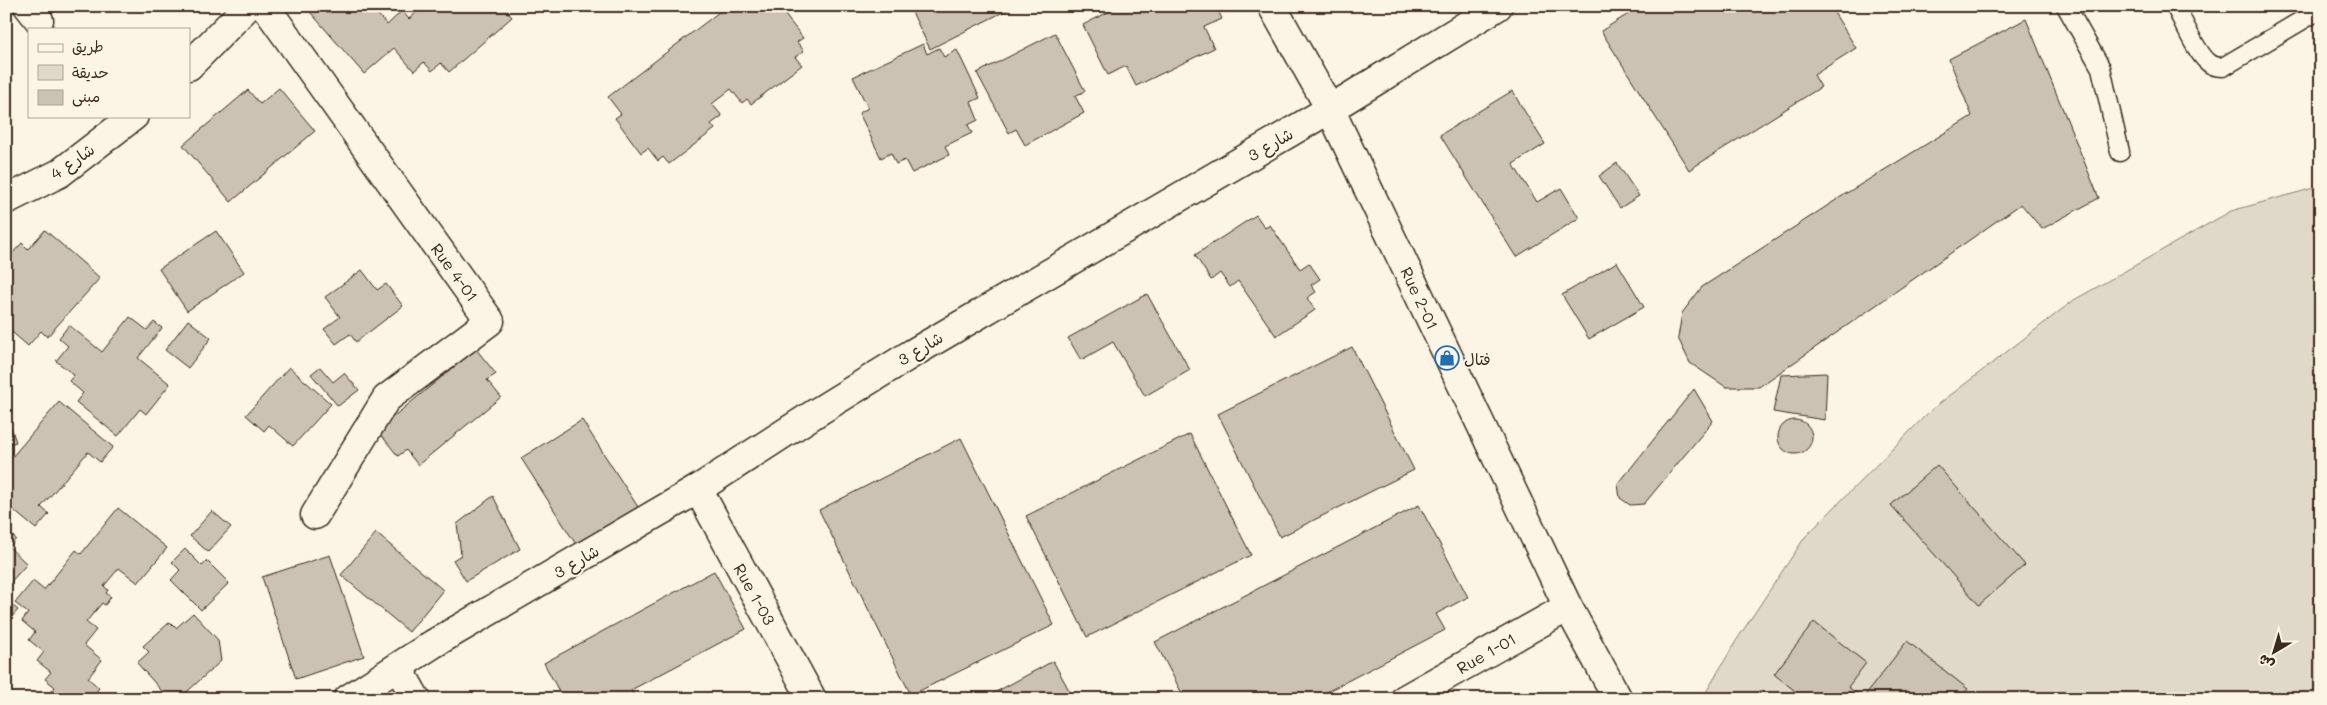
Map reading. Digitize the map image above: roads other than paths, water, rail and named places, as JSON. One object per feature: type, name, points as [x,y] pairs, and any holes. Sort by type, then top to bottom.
[{"type":"street","points":[[190,65],[248,6]]},
{"type":"street","name":"Rue 4-01","points":[[265,6],[490,321],[386,399],[315,515]]},
{"type":"street","name":"Rue 2-01","points":[[1272,6],[1330,109],[1568,607],[1618,699]]},
{"type":"street","name":"شارع 3","points":[[348,699],[398,666],[698,489],[912,353],[1330,109],[1498,6]]},
{"type":"street","name":"شارع 4","points":[[6,200],[60,172],[131,118]]},
{"type":"street","name":"Rue 1-03","points":[[698,489],[812,699]]},
{"type":"street","name":"Rue 1-01","points":[[1405,699],[1568,607]]},
{"type":"street","points":[[398,666],[416,699]]},
{"type":"lane","points":[[2066,6],[2101,68],[2120,152]]},
{"type":"lane","points":[[2175,6],[2208,62],[2223,67],[2321,9]]},
{"type":"place","name":"فتال","points":[[1447,358]]}]
